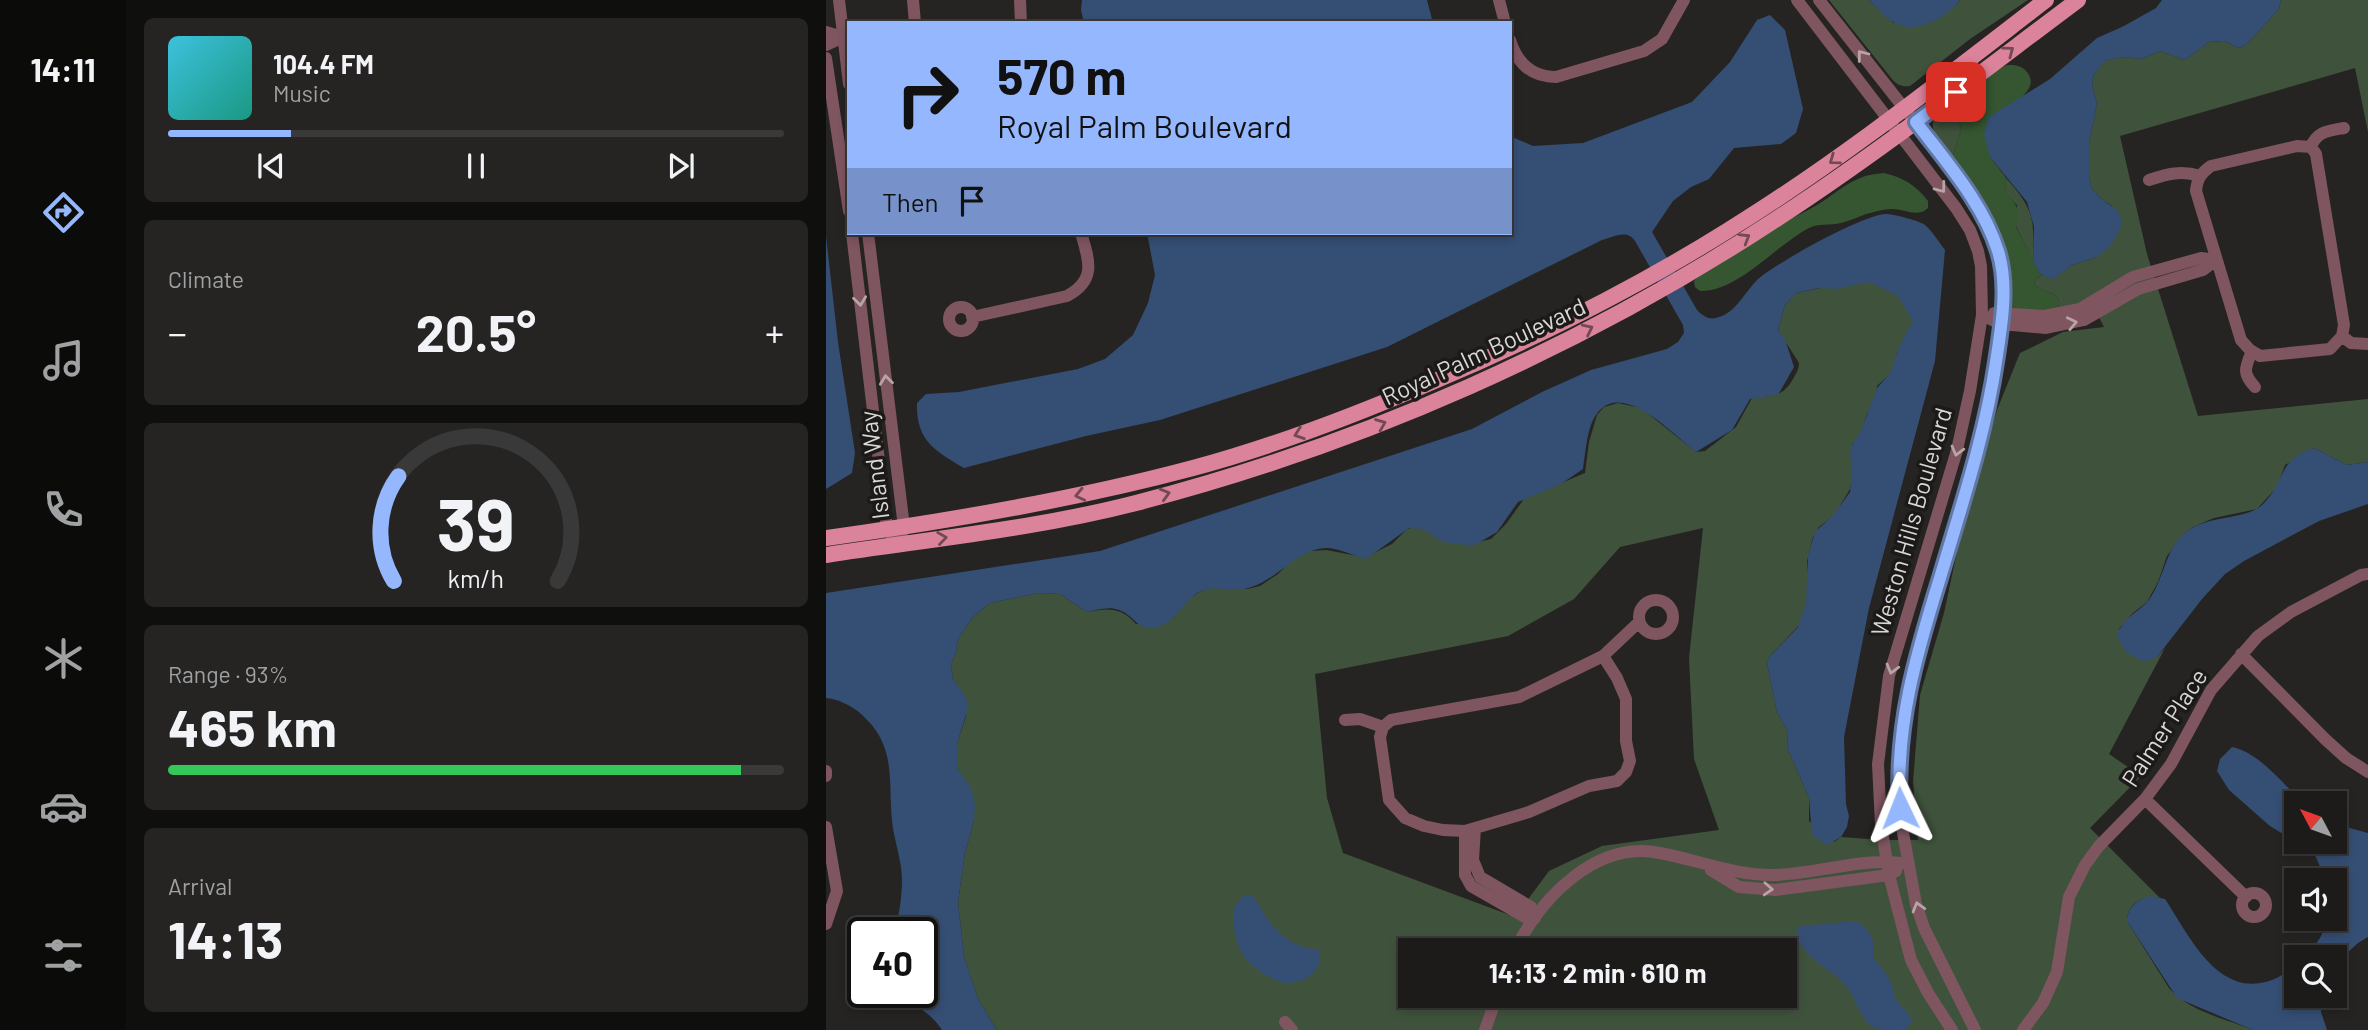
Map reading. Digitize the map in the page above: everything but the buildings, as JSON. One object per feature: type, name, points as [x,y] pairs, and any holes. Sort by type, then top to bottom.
[{"type":"main road","name":"Royal Palm Boulevard","points":[[1684,266],[1905,109],[2046,0]]},
{"type":"main road","name":"Royal Palm Boulevard","points":[[826,538],[1046,503],[1193,468],[1357,414],[1521,344],[1655,283],[1775,220],[1916,122],[2078,0]]},
{"type":"main road","name":"Royal Palm Boulevard","points":[[826,555],[1029,526],[1135,503],[1279,459],[1366,430],[1470,387],[1608,320],[1655,283]]},
{"type":"street","points":[[839,0],[847,68]]},
{"type":"street","points":[[913,0],[915,21]]},
{"type":"street","points":[[1020,0],[1021,21]]},
{"type":"street","points":[[1499,0],[1504,21]]},
{"type":"street","points":[[1512,44],[1521,63],[1531,72],[1543,77],[1556,77],[1644,51],[1661,39],[1684,0]]},
{"type":"street","name":"Weston Hills Boulevard","points":[[1797,0],[1956,208],[1970,230],[1981,265],[1982,315],[1970,391],[1957,450],[1889,676],[1878,764],[1886,860],[1910,960],[1922,969],[1952,1030]]},
{"type":"street","name":"Weston Hills Boulevard","points":[[1819,0],[1916,122],[1979,209],[1991,232],[2002,267],[2001,318],[1991,393],[1978,451],[1910,678],[1899,765],[1902,827],[1916,904],[1934,949],[1935,963],[1945,984],[1973,1025]]},
{"type":"street","points":[[826,32],[843,37]]},
{"type":"street","points":[[826,45],[843,37]]},
{"type":"street","points":[[826,58],[847,198]]},
{"type":"street","points":[[2311,147],[2315,137],[2323,132],[2344,128]]},
{"type":"street","points":[[2297,146],[2311,147],[2316,154],[2344,325],[2342,336],[2330,349],[2260,356],[2241,340],[2196,191],[2200,176],[2211,166],[2297,146]]},
{"type":"street","points":[[2149,180],[2169,173],[2186,172],[2200,176]]},
{"type":"street","name":"Island Way","points":[[852,235],[887,529],[898,544]]},
{"type":"street","name":"Island Way","points":[[868,235],[904,527],[898,544]]},
{"type":"street","points":[[972,317],[1076,292],[1088,273],[1087,253],[1082,235]]},
{"type":"street","points":[[1982,315],[2046,328],[2084,320],[2138,289],[2186,268],[2201,258],[2216,260]]},
{"type":"street","points":[[2342,336],[2351,343],[2368,344]]},
{"type":"street","points":[[2252,351],[2245,370],[2247,378],[2255,387]]},
{"type":"street","name":"Palmer Place","points":[[2023,1030],[2043,1003],[2057,972],[2069,897],[2085,865],[2099,846],[2145,799],[2171,764],[2211,690],[2258,636],[2291,612],[2361,575],[2368,574]]},
{"type":"street","points":[[1603,656],[1626,699],[1626,741],[1630,761],[1626,772],[1617,781],[1589,786],[1529,812],[1470,829],[1443,830],[1424,826],[1405,818],[1389,800],[1380,737],[1383,727],[1391,720],[1519,697],[1603,656],[1639,622]]},
{"type":"street","points":[[2241,654],[2332,746],[2368,772]]},
{"type":"street","points":[[1345,720],[1360,719],[1383,727]]},
{"type":"street","points":[[2145,799],[2246,897]]},
{"type":"street","points":[[826,827],[837,891],[826,924]]},
{"type":"street","points":[[1470,829],[1471,886],[1525,917],[1535,918]]},
{"type":"street","points":[[1523,938],[1535,918],[1577,872],[1602,859],[1632,852],[1658,852],[1705,866],[1774,875],[1886,860],[1908,864]]},
{"type":"street","points":[[1705,866],[1739,887],[1774,890],[1889,875],[1908,864]]},
{"type":"street","points":[[1485,1030],[1493,1008]]},
{"type":"green space","points":[[1829,0],[1869,0],[1894,23],[1957,4],[1960,0],[2028,0],[1907,86],[1892,79]]},
{"type":"green space","points":[[2281,0],[2368,0],[2368,132],[2355,68],[2120,136],[2147,254],[2198,416],[2368,399],[2368,462],[2347,465],[2314,448],[2285,465],[2277,487],[2257,509],[2214,518],[2193,527],[2167,556],[2158,582],[2147,602],[2119,629],[2157,657],[2165,648],[2109,754],[2141,776],[2090,828],[2160,898],[2138,901],[2130,909],[2127,921],[2169,988],[2186,1003],[2253,1030],[997,1030],[978,999],[964,957],[958,902],[965,853],[974,820],[956,762],[957,744],[966,716],[965,697],[953,679],[951,665],[958,639],[972,618],[990,603],[1038,593],[1060,594],[1087,612],[1119,612],[1136,624],[1174,617],[1186,601],[1213,586],[1247,589],[1260,586],[1278,574],[1296,556],[1311,551],[1370,555],[1392,544],[1407,529],[1420,526],[1434,536],[1474,543],[1491,539],[1524,499],[1585,473],[1589,442],[1597,415],[1604,407],[1618,403],[1641,408],[1696,452],[1705,451],[1736,427],[1752,398],[1781,393],[1793,379],[1799,363],[1778,330],[1785,305],[1796,293],[1864,279],[1902,296],[1915,315],[1897,352],[1894,370],[1877,386],[1876,398],[1852,445],[1856,459],[1850,489],[1835,514],[1819,527],[1813,537],[1807,561],[1809,594],[1803,621],[1770,656],[1767,663],[1777,712],[1788,732],[1787,747],[1809,798],[1809,821],[1834,842],[1841,837],[1918,840],[1913,782],[1920,695],[1944,613],[1964,519],[1997,410],[2020,353],[2063,332],[2104,327],[2091,302],[2055,314],[2059,301],[2057,297],[2034,285],[2041,275],[2054,278],[2072,265],[2097,257],[2112,206],[2092,189],[2089,177],[2089,143],[2097,104],[2092,84],[2094,74],[2104,61],[2122,57],[2142,59],[2160,51],[2185,60],[2209,42],[2224,41],[2239,48],[2246,45],[2279,9]],"holes":[[[1703,528],[1689,658],[1694,759],[1719,830],[1602,846],[1549,871],[1515,917],[1343,853],[1327,798],[1315,674],[1508,636],[1574,599],[1620,547]]]},
{"type":"green space","points":[[2007,65],[2025,70],[2031,79],[2030,86],[2012,105],[1990,117],[1990,157],[2007,179],[2007,192],[2017,209],[2016,227],[2041,275],[2034,285],[2054,295],[2059,301],[2055,314],[2010,308],[2007,305],[1982,205],[1952,159],[1961,130],[1957,109],[1966,93],[1994,71]]},
{"type":"green space","points":[[1966,93],[1957,109],[1961,130],[1952,159],[1936,136],[1934,122],[1937,116]]},
{"type":"green space","points":[[1884,173],[1914,186],[1928,201],[1928,208],[1916,213],[1886,210],[1841,223],[1813,226],[1728,284],[1700,291],[1695,287],[1694,281],[1704,271],[1734,250],[1817,205],[1853,182]]},
{"type":"green space","points":[[2007,179],[2023,199],[2031,216],[2033,261],[2016,226],[2017,205],[2007,194]]},
{"type":"water","points":[[1082,0],[1427,0],[1432,21],[1084,21]]},
{"type":"water","points":[[1869,0],[1960,0],[1939,18],[1912,27],[1891,21]]},
{"type":"water","points":[[2162,0],[2281,0],[2279,9],[2246,45],[2239,48],[2224,41],[2209,42],[2185,60],[2160,51],[2142,59],[2122,57],[2105,61],[2094,74],[2092,84],[2097,104],[2089,143],[2089,177],[2092,189],[2118,211],[2122,221],[2110,246],[2097,257],[2072,265],[2054,279],[2041,275],[2033,261],[2034,227],[2027,202],[1990,157],[1984,134],[1989,117],[2050,79],[2097,38],[2156,8]]},
{"type":"water","points":[[1770,15],[1785,30],[1803,109],[1796,133],[1781,144],[1734,148],[1709,179],[1691,187],[1673,201],[1652,232],[1697,310],[1709,318],[1724,315],[1734,308],[1767,272],[1819,241],[1857,223],[1885,214],[1922,223],[1945,250],[1935,361],[1869,608],[1844,737],[1846,804],[1849,816],[1841,837],[1827,845],[1812,835],[1809,798],[1787,747],[1788,732],[1777,712],[1767,663],[1770,656],[1798,627],[1806,604],[1808,556],[1815,532],[1834,514],[1850,492],[1850,451],[1861,431],[1877,388],[1891,372],[1898,349],[1913,321],[1898,296],[1869,282],[1796,293],[1785,305],[1778,330],[1785,339],[1794,367],[1778,395],[1750,399],[1732,430],[1696,452],[1645,412],[1616,402],[1603,407],[1591,425],[1583,469],[1561,484],[1518,502],[1497,532],[1473,546],[1443,542],[1423,529],[1409,528],[1366,559],[1334,549],[1318,549],[1307,553],[1255,586],[1239,590],[1201,591],[1169,621],[1150,628],[1140,625],[1124,612],[1115,609],[1087,612],[1060,594],[1038,593],[990,603],[972,618],[958,639],[951,665],[953,679],[966,697],[968,708],[957,744],[957,768],[971,788],[975,804],[958,902],[964,957],[978,999],[997,1030],[942,1030],[919,1008],[938,1008],[938,917],[898,917],[902,873],[892,821],[890,776],[885,750],[872,725],[860,713],[844,703],[826,698],[826,593],[1100,551],[1472,429],[1591,370],[1667,349],[1678,342],[1684,333],[1683,325],[1635,241],[1628,235],[1620,235],[1602,240],[1387,347],[1160,420],[964,468],[929,443],[920,426],[917,403],[926,394],[959,392],[1078,369],[1105,359],[1133,335],[1148,303],[1155,275],[1147,235],[1512,235],[1512,137],[1533,146],[1583,143],[1692,102],[1730,62],[1757,20]]},
{"type":"water","points":[[826,236],[838,342],[855,453],[852,473],[826,489]]},
{"type":"water","points":[[2314,448],[2347,465],[2368,462],[2368,504],[2319,521],[2225,574],[2157,657],[2144,662],[2126,652],[2117,636],[2119,630],[2148,601],[2171,552],[2183,535],[2200,524],[2256,510],[2270,496],[2287,465],[2302,453]]},
{"type":"water","points":[[2232,747],[2242,750],[2261,762],[2291,791],[2284,791],[2284,835],[2270,826],[2229,790],[2217,771],[2220,759]]},
{"type":"water","points":[[2347,827],[2368,833],[2368,937],[2347,953],[2347,945],[2315,945],[2323,931],[2347,931],[2347,868],[2321,868],[2314,854],[2347,854]]},
{"type":"water","points":[[1251,895],[1274,927],[1287,939],[1301,946],[1318,949],[1319,964],[1310,976],[1296,982],[1281,982],[1262,973],[1246,959],[1236,938],[1233,909],[1243,896]]},
{"type":"water","points":[[2151,896],[2165,899],[2207,960],[2221,973],[2236,981],[2253,984],[2272,980],[2284,973],[2284,1008],[2321,1008],[2327,1030],[2253,1030],[2177,998],[2127,921],[2129,911],[2142,899]]},
{"type":"water","points":[[1856,921],[1869,933],[1873,942],[1874,959],[1888,977],[1895,999],[1909,1014],[1912,1022],[1905,1030],[1873,1027],[1861,1014],[1846,986],[1804,949],[1796,931],[1801,926]]},
{"type":"route","points":[[1900,808],[1899,765],[1910,678],[1978,451],[1991,393],[2001,324],[2002,267],[1991,232],[1979,209],[1916,122],[1956,92]]}]
